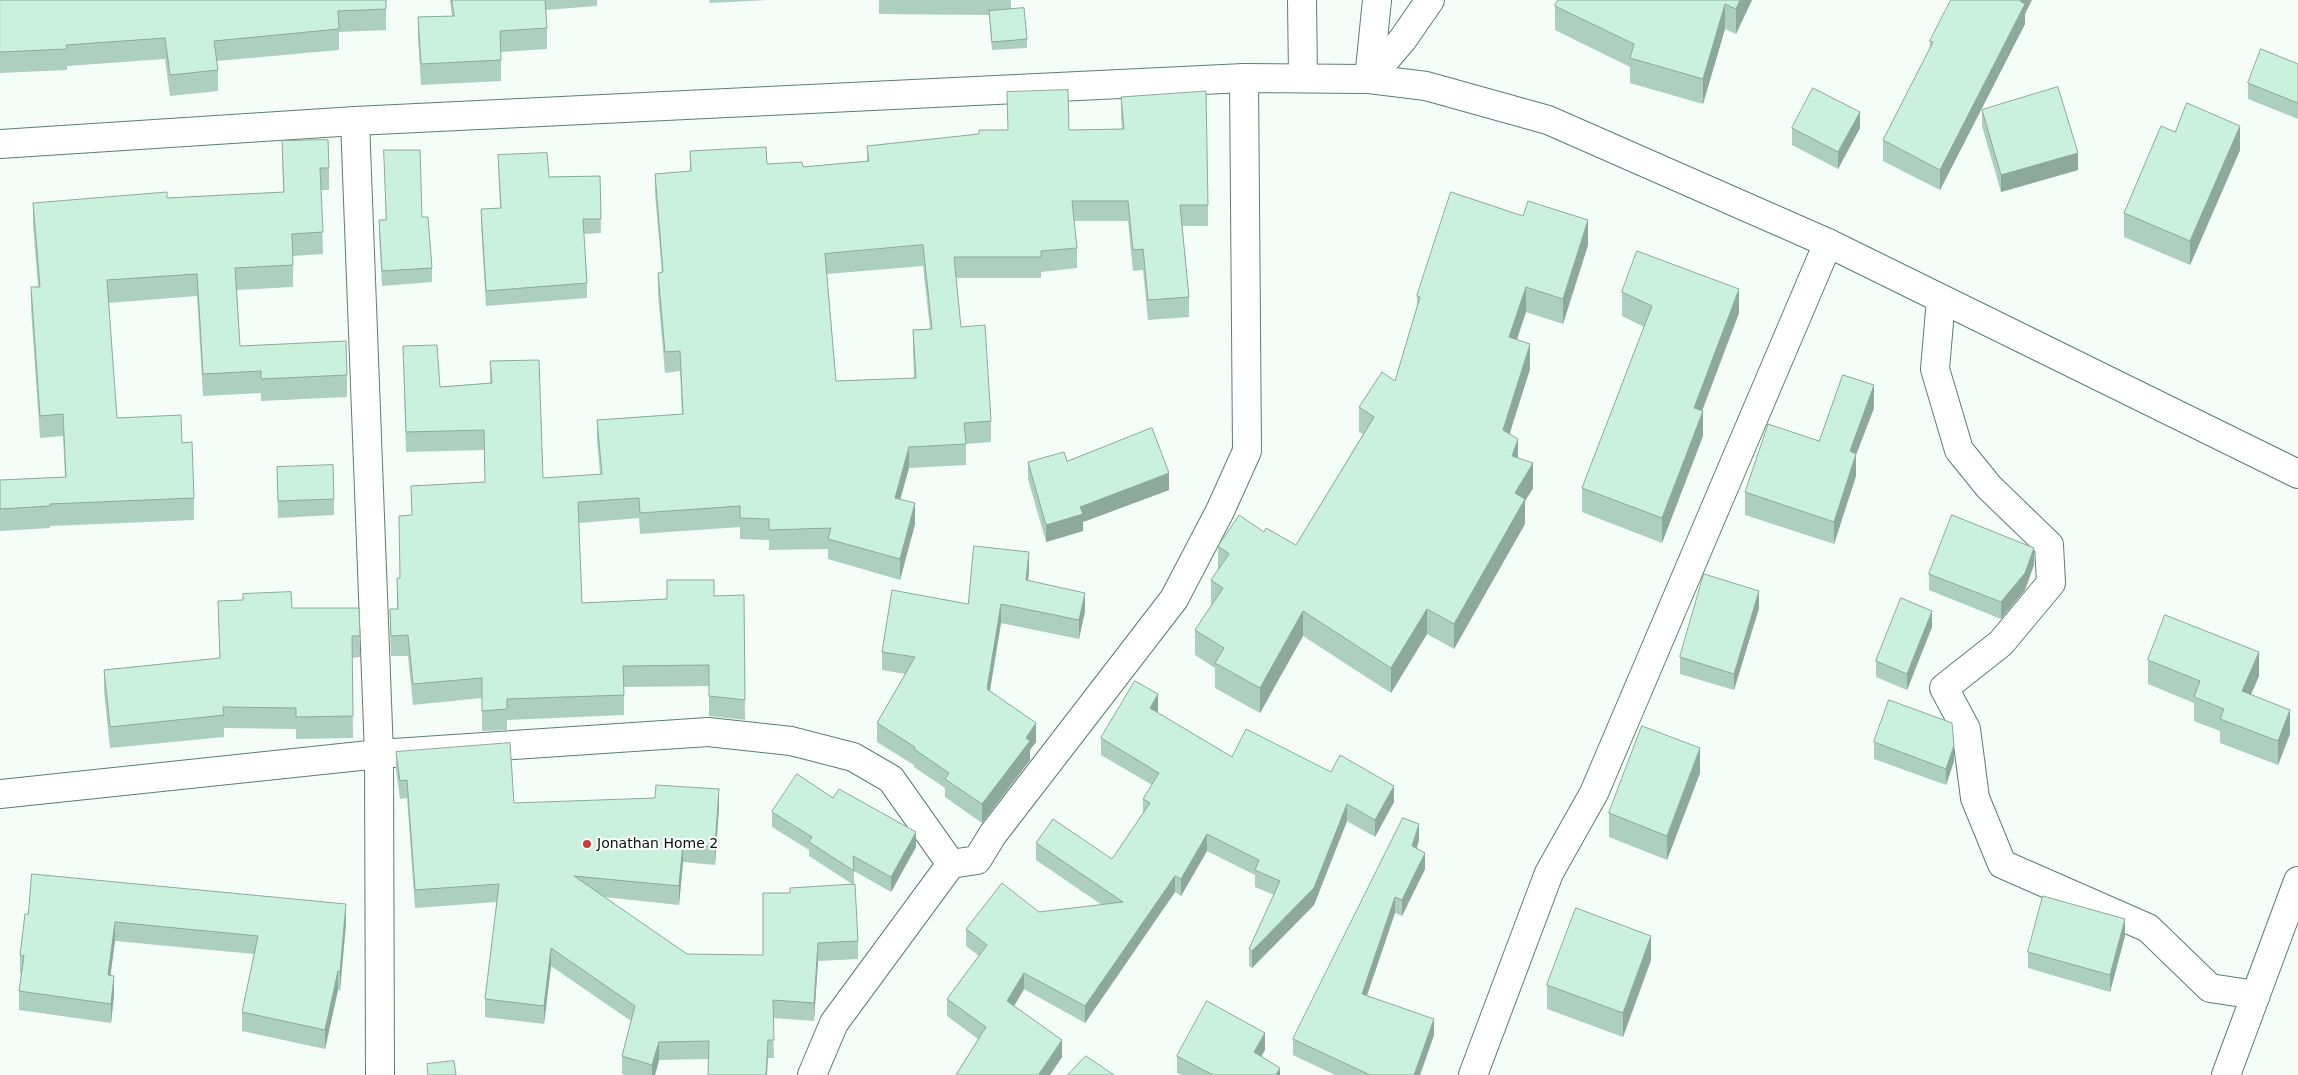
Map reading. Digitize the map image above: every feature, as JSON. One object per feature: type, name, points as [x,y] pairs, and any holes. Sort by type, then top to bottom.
[{"type":"street","points":[[1302,0],[1303,77]]},
{"type":"street","points":[[1370,79],[1377,0]]},
{"type":"street","points":[[1370,79],[1403,39],[1430,0]]},
{"type":"street","points":[[812,1075],[834,1023],[951,864],[977,860],[993,834],[1174,599],[1220,511],[1247,451],[1244,78]]},
{"type":"street","points":[[0,144],[355,121],[1244,78],[1370,79],[1426,86],[1548,120],[1828,243],[2298,474]]},
{"type":"street","points":[[355,121],[379,754],[380,1075]]},
{"type":"street","points":[[1473,1075],[1549,873],[1594,792],[1828,243]]},
{"type":"street","points":[[1941,299],[1935,369],[1959,450],[1989,487],[2049,545],[2050,584],[2001,643],[1944,688],[1966,729],[1976,798],[2002,864],[2148,928],[2210,988],[2256,995]]},
{"type":"street","points":[[0,794],[379,754],[708,732],[791,740],[853,756],[891,779],[951,864]]},
{"type":"street","points":[[2226,1075],[2298,881]]},
{"type":"building","points":[[0,0],[386,0],[386,9],[338,11],[339,29],[214,41],[218,70],[170,75],[165,38],[66,45],[67,49],[0,52]]},
{"type":"building","points":[[452,0],[545,0],[547,28],[500,31],[501,60],[421,64],[418,17],[454,16]]},
{"type":"building","points":[[1558,0],[1740,0],[1736,9],[1725,4],[1703,79],[1630,58],[1634,44],[1555,6]]},
{"type":"building","points":[[1951,0],[2021,0],[2025,4],[1940,170],[1883,140],[1933,42],[1930,41]]},
{"type":"building","points":[[1024,8],[1027,39],[992,42],[989,11]]},
{"type":"building","points":[[2261,49],[2298,64],[2298,103],[2248,83]]},
{"type":"building","points":[[2058,87],[2078,153],[2001,175],[1982,110]]},
{"type":"building","points":[[1813,88],[1860,112],[1838,152],[1792,128]]},
{"type":"building","points":[[1068,90],[1069,130],[1124,129],[1121,97],[1206,91],[1208,205],[1180,205],[1189,297],[1148,300],[1143,249],[1133,250],[1128,201],[1072,201],[1077,248],[1041,251],[1041,257],[954,257],[961,327],[985,325],[991,421],[964,423],[966,444],[909,447],[895,498],[915,503],[900,559],[828,539],[831,528],[769,530],[769,519],[740,518],[740,506],[640,513],[639,498],[578,502],[582,603],[667,599],[667,580],[714,580],[714,596],[744,595],[745,700],[709,696],[709,665],[623,666],[624,695],[507,699],[507,709],[482,711],[482,678],[413,684],[408,635],[391,636],[390,609],[398,609],[397,578],[400,578],[399,516],[412,515],[411,486],[485,482],[484,430],[406,432],[403,346],[437,345],[440,387],[492,383],[490,361],[539,360],[543,478],[602,474],[597,420],[683,414],[680,351],[665,352],[658,273],[663,272],[655,174],[691,171],[690,151],[766,147],[767,164],[802,162],[803,167],[869,161],[867,146],[979,134],[979,130],[1008,130],[1007,92]],"holes":[[[923,245],[932,329],[913,330],[916,378],[836,381],[825,254]]]},
{"type":"building","points":[[2187,103],[2240,126],[2190,241],[2124,213],[2161,126],[2175,132]]},
{"type":"building","points":[[328,140],[329,168],[320,168],[323,232],[292,234],[293,265],[235,268],[240,346],[346,341],[347,375],[261,379],[261,371],[203,374],[197,274],[107,280],[117,418],[181,415],[182,443],[192,442],[194,498],[50,504],[50,506],[0,509],[0,480],[66,477],[63,414],[40,416],[31,287],[40,287],[33,203],[167,192],[167,198],[284,192],[282,141]]},
{"type":"building","points":[[384,150],[420,150],[422,217],[428,217],[432,268],[382,271],[379,220],[386,220]]},
{"type":"building","points":[[547,153],[549,177],[600,176],[601,219],[583,219],[587,283],[486,291],[481,209],[501,208],[498,155]]},
{"type":"building","points":[[1451,192],[1523,216],[1528,201],[1588,220],[1563,299],[1526,287],[1509,337],[1530,344],[1503,430],[1518,439],[1512,456],[1533,463],[1515,493],[1525,499],[1454,624],[1427,609],[1391,668],[1303,611],[1260,688],[1215,663],[1224,648],[1195,630],[1223,588],[1211,580],[1229,554],[1218,546],[1239,515],[1264,532],[1266,528],[1296,545],[1374,417],[1359,407],[1382,372],[1395,381],[1420,297],[1417,296]]},
{"type":"building","points":[[1637,251],[1739,289],[1694,408],[1703,411],[1662,518],[1582,488],[1652,306],[1622,292]]},
{"type":"building","points":[[1843,375],[1874,385],[1850,451],[1856,454],[1834,522],[1745,492],[1768,424],[1819,441]]},
{"type":"building","points":[[1152,428],[1169,473],[1080,507],[1083,514],[1046,525],[1028,462],[1064,452],[1067,461]]},
{"type":"building","points":[[333,465],[334,499],[278,501],[277,467]]},
{"type":"building","points":[[1952,515],[2034,548],[2025,573],[2001,602],[1929,574]]},
{"type":"building","points":[[974,546],[1029,552],[1026,580],[1085,593],[1079,620],[1001,604],[987,689],[1036,723],[1026,738],[1030,741],[982,804],[945,779],[949,773],[914,749],[915,747],[877,723],[915,657],[882,652],[892,590],[968,604]]},
{"type":"building","points":[[1704,574],[1759,591],[1734,674],[1680,657]]},
{"type":"building","points":[[291,592],[292,608],[359,608],[360,636],[352,636],[353,716],[296,717],[296,708],[223,707],[224,715],[110,727],[104,670],[220,658],[218,601],[243,600],[243,594]]},
{"type":"building","points":[[1901,598],[1932,611],[1907,674],[1876,661]]},
{"type":"building","points":[[2165,615],[2259,652],[2242,691],[2290,710],[2278,741],[2220,719],[2224,709],[2194,697],[2200,681],[2148,660]]},
{"type":"building","points":[[1135,681],[1158,694],[1150,708],[1232,757],[1246,729],[1331,772],[1340,755],[1394,786],[1375,820],[1347,804],[1314,888],[1252,951],[1249,949],[1280,881],[1255,870],[1259,860],[1207,834],[1181,879],[1175,876],[1085,1006],[1024,973],[1007,1001],[1062,1040],[1040,1075],[956,1075],[986,1027],[947,999],[987,945],[966,929],[1002,883],[1039,912],[1123,902],[1036,843],[1053,819],[1112,859],[1150,803],[1143,799],[1159,773],[1101,738]]},
{"type":"building","points":[[1889,700],[1952,723],[1954,745],[1946,769],[1874,742]]},
{"type":"building","points":[[1642,726],[1700,748],[1667,836],[1609,813]]},
{"type":"building","points":[[510,743],[514,803],[655,798],[656,785],[719,789],[715,847],[683,844],[679,886],[574,876],[687,954],[763,955],[763,893],[790,893],[790,888],[855,884],[858,941],[818,943],[814,1003],[773,1000],[774,1040],[768,1040],[766,1075],[708,1075],[709,1041],[659,1042],[652,1065],[622,1056],[635,1006],[551,948],[544,1006],[485,999],[499,884],[415,890],[407,780],[400,781],[396,752]]},
{"type":"building","points":[[797,774],[833,798],[839,789],[916,832],[891,877],[853,856],[854,871],[809,842],[812,837],[772,812]]},
{"type":"building","points":[[1403,818],[1419,824],[1412,846],[1425,853],[1402,900],[1395,897],[1362,994],[1434,1019],[1414,1075],[1370,1075],[1293,1039]]},
{"type":"building","points":[[32,874],[346,904],[340,972],[338,971],[325,1030],[242,1012],[258,936],[115,922],[108,975],[114,976],[111,1004],[19,991],[24,956],[20,955],[25,914],[28,914]]},
{"type":"building","points":[[2043,896],[2125,919],[2110,975],[2028,952]]},
{"type":"building","points":[[1576,908],[1651,936],[1623,1013],[1547,985]]},
{"type":"building","points":[[1207,1001],[1265,1033],[1254,1052],[1280,1068],[1276,1075],[1213,1075],[1177,1056]]},
{"type":"building","points":[[1086,1056],[1114,1075],[1068,1075]]},
{"type":"building","points":[[454,1061],[456,1075],[428,1075],[427,1064]]},
{"type":"place","name":"Jonathan Home 2","points":[[587,844]]}]
